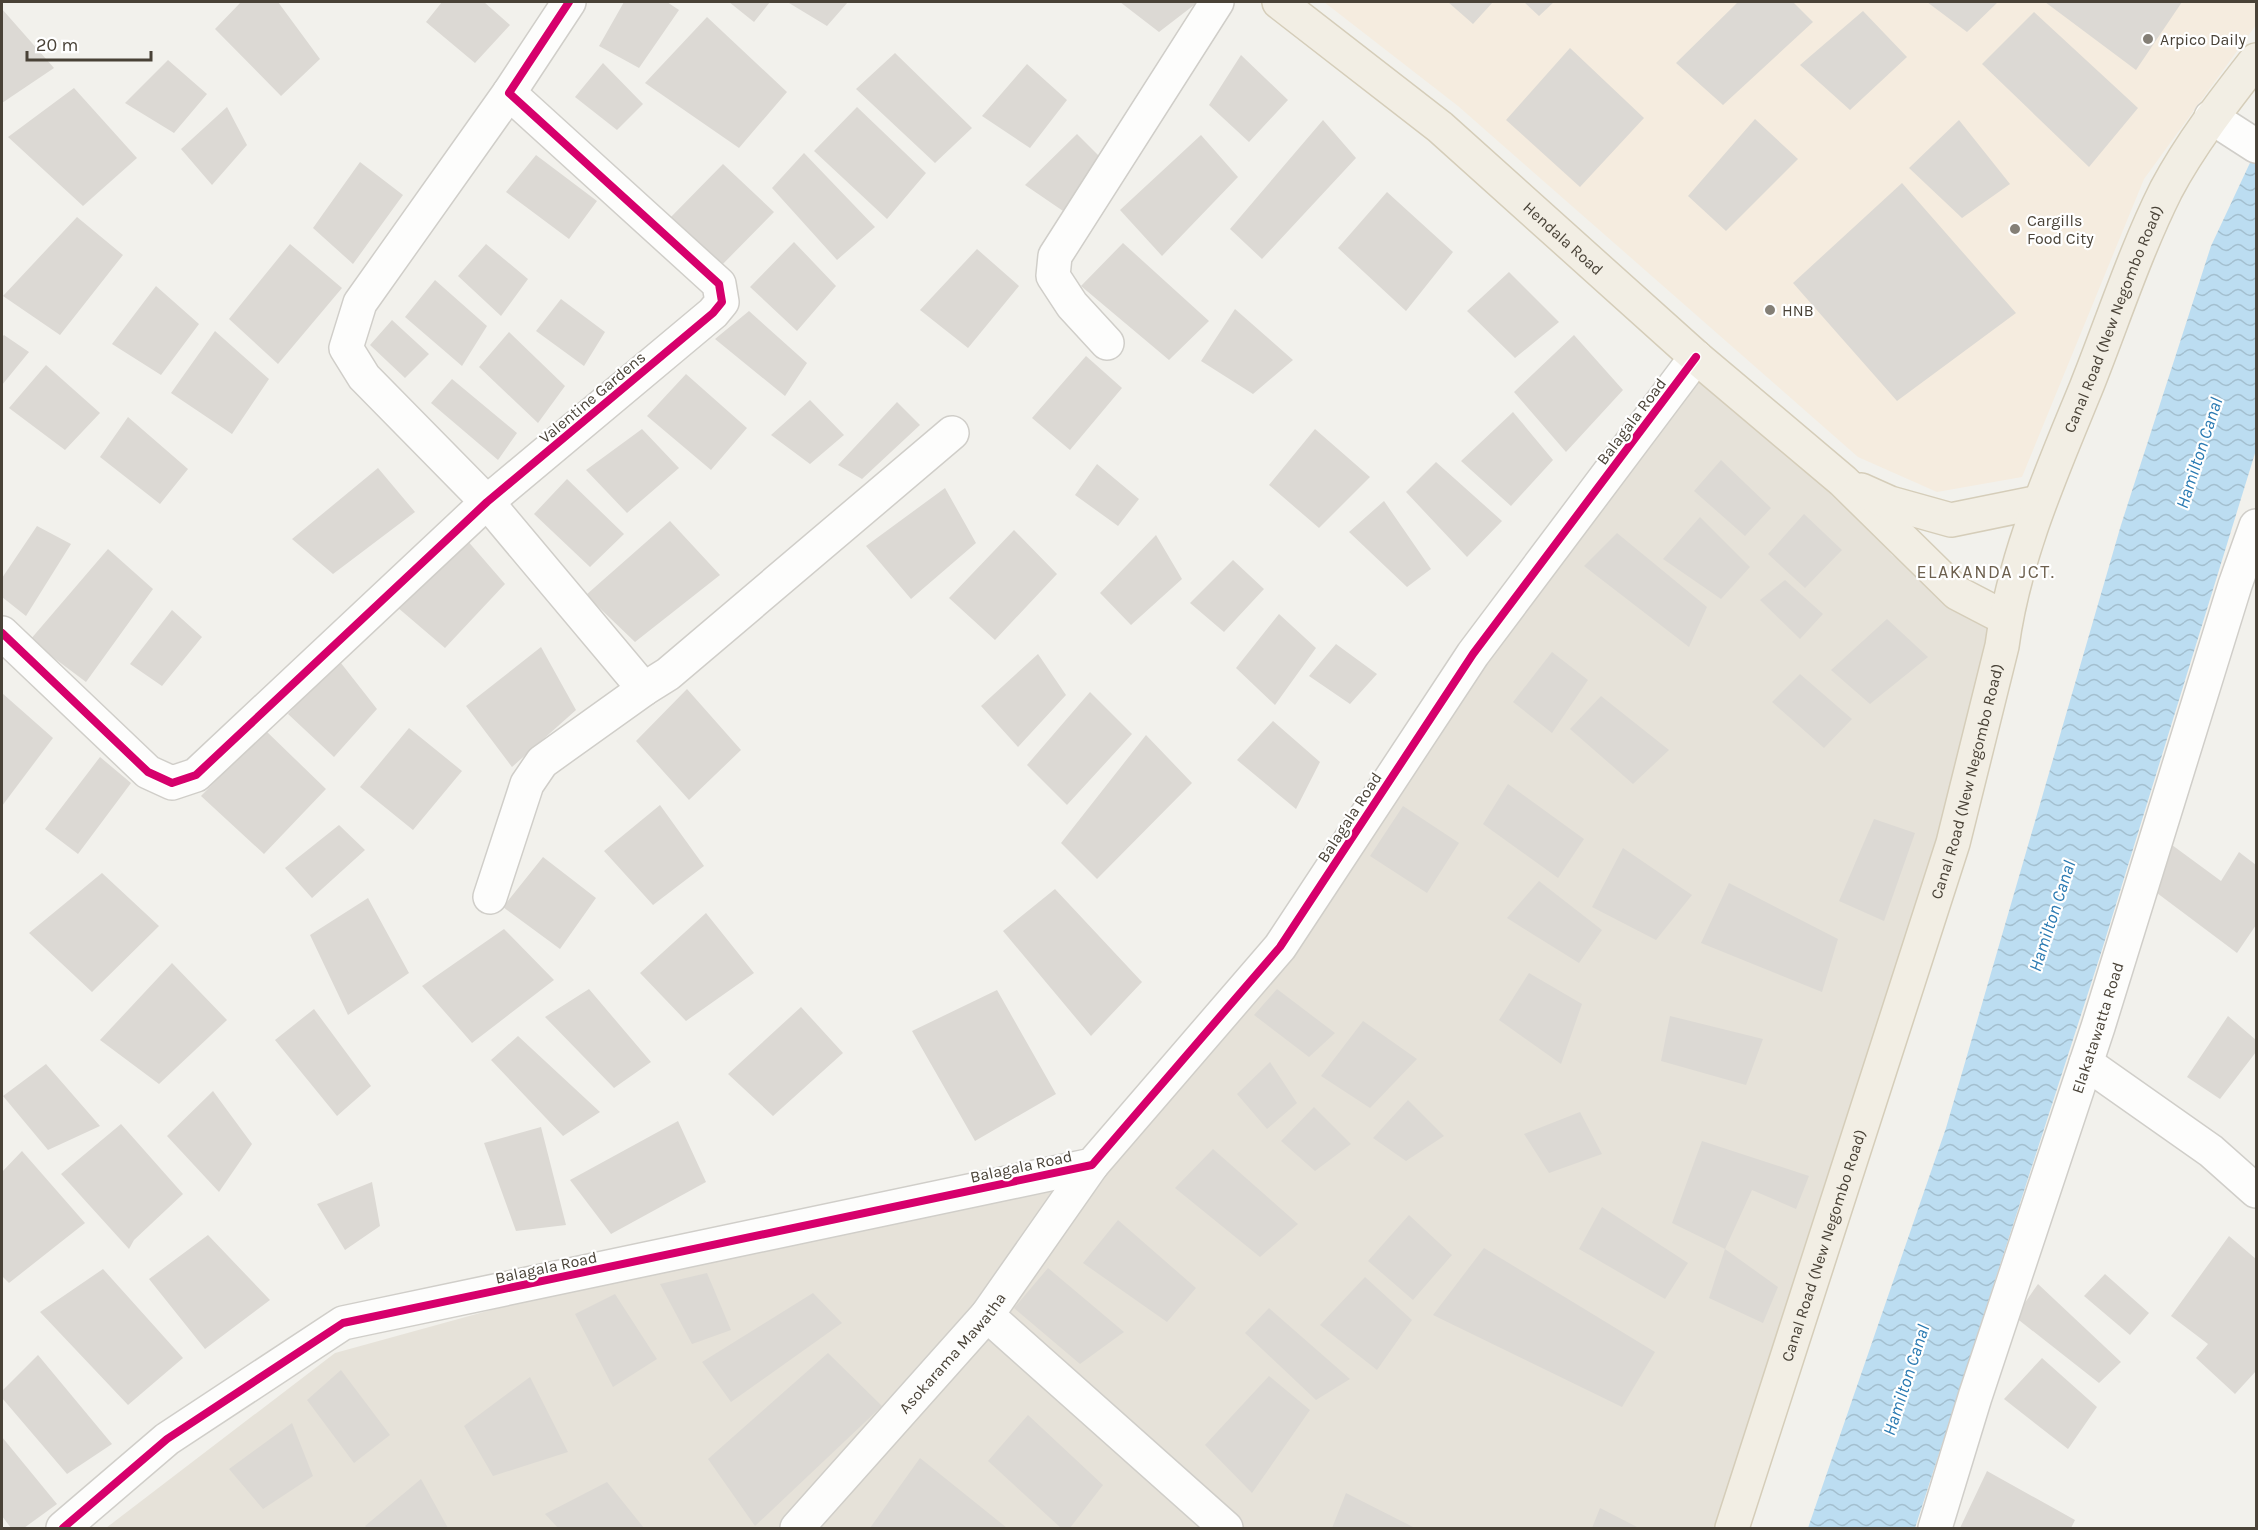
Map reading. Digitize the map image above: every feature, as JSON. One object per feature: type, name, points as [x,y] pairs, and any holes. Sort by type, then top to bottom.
[{"type":"main road","name":"Hendala Road","points":[[1279,2],[1440,127],[1696,357],[1843,481],[1957,593],[2006,618]]},
{"type":"main road","name":"Canal Road (New Negombo Road)","points":[[1732,1528],[1953,843],[2002,646],[2006,618],[2039,502],[2166,190],[2211,117],[2256,60]]},
{"type":"main road","name":"Hendala Road","points":[[1843,481],[1890,503],[1951,520],[2039,502]]},
{"type":"street","points":[[569,2],[509,93],[360,303],[346,348],[364,377],[487,502],[644,689]]},
{"type":"street","points":[[1107,343],[1072,305],[1053,276],[1055,256],[1217,2]]},
{"type":"street","name":"Valentine Gardens","points":[[2,633],[148,772],[172,783],[196,775],[487,502],[713,313],[722,302],[719,284],[509,93]]},
{"type":"street","points":[[2211,117],[2253,144]]},
{"type":"street","name":"Balagala Road","points":[[63,1528],[166,1438],[343,1323],[1092,1165],[1280,946],[1473,654],[1696,357]]},
{"type":"street","points":[[490,897],[527,784],[542,762],[668,674],[952,433]]},
{"type":"street","name":"Elakatawatta Road","points":[[1935,1528],[1978,1386],[2086,1063],[2235,585],[2256,526]]},
{"type":"street","points":[[2086,1063],[2211,1151],[2256,1191]]},
{"type":"street","name":"Asokarama Mawatha","points":[[797,1528],[987,1315],[1092,1165]]},
{"type":"street","points":[[987,1315],[1226,1528]]},
{"type":"shaded area","points":[[1324,2],[2256,2],[2256,25],[2144,179],[2022,477],[1937,492],[1858,457],[1458,106]]},
{"type":"shaded area","points":[[1700,372],[1837,487],[1892,555],[2001,626],[1889,1049],[1729,1528],[106,1528],[335,1353],[560,1291],[1099,1176]]},
{"type":"water","name":"Hamilton Canal","points":[[2256,150],[2256,450],[2101,953],[1915,1528],[1808,1528],[1946,1128],[2121,525],[2211,246]]},
{"type":"building","points":[[241,2],[278,2],[320,59],[281,96],[215,29]]},
{"type":"building","points":[[442,2],[484,2],[510,25],[475,63],[426,22]]},
{"type":"building","points":[[624,2],[667,2],[679,10],[639,68],[599,46]]},
{"type":"building","points":[[729,2],[770,2],[754,22]]},
{"type":"building","points":[[790,2],[848,2],[827,26]]},
{"type":"building","points":[[1120,2],[1198,2],[1159,32]]},
{"type":"building","points":[[1448,2],[1493,2],[1473,24]]},
{"type":"building","points":[[1524,2],[1554,2],[1539,16]]},
{"type":"building","points":[[1738,2],[1793,2],[1813,22],[1723,105],[1676,63]]},
{"type":"building","points":[[1927,2],[1998,2],[1967,32]]},
{"type":"building","points":[[2045,2],[2182,2],[2136,70]]},
{"type":"building","points":[[2,9],[54,68],[2,103]]},
{"type":"building","points":[[1863,11],[1907,57],[1850,110],[1800,65]]},
{"type":"building","points":[[2034,12],[2138,108],[2089,167],[1982,64]]},
{"type":"building","points":[[707,17],[787,92],[739,148],[645,83]]},
{"type":"building","points":[[1570,48],[1644,118],[1580,187],[1506,120]]},
{"type":"building","points":[[895,53],[972,128],[935,163],[856,89]]},
{"type":"building","points":[[1241,55],[1288,100],[1249,142],[1209,105]]},
{"type":"building","points":[[168,60],[207,94],[174,133],[125,103]]},
{"type":"building","points":[[603,63],[643,104],[617,130],[575,97]]},
{"type":"building","points":[[1027,64],[1067,100],[1030,148],[982,116]]},
{"type":"building","points":[[74,88],[137,158],[83,206],[8,137]]},
{"type":"building","points":[[227,107],[247,145],[212,185],[181,149]]},
{"type":"building","points":[[857,107],[926,173],[887,219],[814,151]]},
{"type":"building","points":[[1755,119],[1798,159],[1726,231],[1688,196]]},
{"type":"building","points":[[1323,120],[1356,158],[1262,259],[1230,229]]},
{"type":"building","points":[[1959,120],[2010,184],[1962,218],[1909,168]]},
{"type":"building","points":[[1077,134],[1103,160],[1066,213],[1025,185]]},
{"type":"building","points":[[1201,135],[1238,177],[1162,256],[1120,210]]},
{"type":"building","points":[[804,153],[875,227],[837,260],[772,188]]},
{"type":"building","points":[[536,155],[597,201],[569,239],[506,192]]},
{"type":"building","points":[[360,162],[403,195],[353,264],[313,228]]},
{"type":"building","points":[[723,164],[774,212],[717,270],[669,219]]},
{"type":"building","points":[[1902,183],[2016,313],[1897,401],[1793,283]]},
{"type":"building","points":[[1387,192],[1453,252],[1406,311],[1338,248]]},
{"type":"building","points":[[77,217],[123,255],[60,335],[3,296]]},
{"type":"building","points":[[794,242],[836,286],[797,331],[750,287]]},
{"type":"building","points":[[1123,243],[1209,321],[1169,360],[1081,286]]},
{"type":"building","points":[[290,244],[342,288],[278,364],[229,319]]},
{"type":"building","points":[[486,244],[528,279],[501,316],[458,276]]},
{"type":"building","points":[[977,249],[1019,286],[968,348],[920,310]]},
{"type":"building","points":[[1509,272],[1559,322],[1515,358],[1467,311]]},
{"type":"building","points":[[435,280],[487,326],[462,366],[405,317]]},
{"type":"building","points":[[156,286],[199,324],[161,375],[112,344]]},
{"type":"building","points":[[561,299],[605,332],[584,366],[536,331]]},
{"type":"building","points":[[1235,309],[1293,360],[1253,394],[1201,361]]},
{"type":"building","points":[[749,311],[807,363],[785,396],[715,339]]},
{"type":"building","points":[[392,320],[429,354],[405,378],[370,345]]},
{"type":"building","points":[[215,331],[269,379],[232,434],[171,393]]},
{"type":"building","points":[[509,332],[565,386],[538,423],[479,367]]},
{"type":"building","points":[[4,335],[29,352],[2,385],[2,337]]},
{"type":"building","points":[[1574,335],[1623,390],[1566,452],[1514,392]]},
{"type":"building","points":[[1086,356],[1122,388],[1070,450],[1032,418]]},
{"type":"building","points":[[46,365],[100,413],[65,450],[9,408]]},
{"type":"building","points":[[686,374],[747,428],[711,470],[647,416]]},
{"type":"building","points":[[452,379],[517,433],[498,460],[431,403]]},
{"type":"building","points":[[810,400],[844,435],[810,464],[771,435]]},
{"type":"building","points":[[897,402],[920,425],[862,479],[838,465]]},
{"type":"building","points":[[1513,412],[1553,460],[1511,506],[1461,461]]},
{"type":"building","points":[[128,417],[188,469],[160,504],[100,457]]},
{"type":"building","points":[[642,429],[679,468],[627,513],[586,470]]},
{"type":"building","points":[[1315,429],[1370,477],[1319,528],[1269,485]]},
{"type":"building","points":[[1721,460],[1771,508],[1745,536],[1694,491]]},
{"type":"building","points":[[1436,462],[1502,521],[1467,557],[1406,492]]},
{"type":"building","points":[[1097,464],[1139,499],[1118,526],[1075,495]]},
{"type":"building","points":[[378,468],[415,512],[333,574],[292,539]]},
{"type":"building","points":[[567,479],[624,534],[590,567],[534,514]]},
{"type":"building","points":[[945,488],[976,543],[911,599],[866,546]]},
{"type":"building","points":[[1384,501],[1431,569],[1407,587],[1349,532]]},
{"type":"building","points":[[1804,514],[1842,550],[1805,588],[1768,554]]},
{"type":"building","points":[[1700,517],[1750,567],[1721,599],[1663,559]]},
{"type":"building","points":[[670,521],[720,575],[635,642],[586,595]]},
{"type":"building","points":[[37,526],[71,544],[26,616],[2,597],[2,578]]},
{"type":"building","points":[[1014,530],[1057,574],[995,640],[949,598]]},
{"type":"building","points":[[1617,533],[1707,607],[1689,647],[1584,566]]},
{"type":"building","points":[[1156,535],[1182,579],[1131,625],[1100,593]]},
{"type":"building","points":[[466,539],[505,584],[445,648],[397,607]]},
{"type":"building","points":[[108,549],[153,589],[86,682],[30,640]]},
{"type":"building","points":[[1233,560],[1264,589],[1224,632],[1190,603]]},
{"type":"building","points":[[1785,580],[1823,614],[1800,639],[1760,600]]},
{"type":"building","points":[[172,610],[202,637],[162,686],[130,664]]},
{"type":"building","points":[[1279,614],[1316,648],[1275,705],[1236,668]]},
{"type":"building","points":[[1887,619],[1928,657],[1870,704],[1831,670]]},
{"type":"building","points":[[1336,644],[1377,674],[1350,704],[1309,676]]},
{"type":"building","points":[[541,647],[576,710],[512,767],[466,706]]},
{"type":"building","points":[[1552,652],[1588,680],[1552,733],[1513,702]]},
{"type":"building","points":[[1038,654],[1066,695],[1018,747],[981,706]]},
{"type":"building","points":[[337,658],[377,709],[334,757],[288,714]]},
{"type":"building","points":[[1800,674],[1852,719],[1824,748],[1772,702]]},
{"type":"building","points":[[687,689],[741,750],[689,800],[636,741]]},
{"type":"building","points":[[1090,692],[1132,734],[1067,805],[1027,765]]},
{"type":"building","points":[[2,693],[53,738],[2,806]]},
{"type":"building","points":[[1601,696],[1669,750],[1633,784],[1570,729]]},
{"type":"building","points":[[1273,721],[1320,762],[1296,809],[1237,760]]},
{"type":"building","points":[[409,728],[462,771],[413,830],[360,787]]},
{"type":"building","points":[[265,730],[326,789],[264,854],[201,796]]},
{"type":"building","points":[[1146,735],[1192,783],[1097,879],[1061,843]]},
{"type":"building","points":[[100,757],[131,783],[78,854],[45,829]]},
{"type":"building","points":[[1508,784],[1584,839],[1558,878],[1483,824]]},
{"type":"building","points":[[660,805],[704,866],[653,905],[604,851]]},
{"type":"building","points":[[1403,806],[1459,843],[1427,893],[1370,856]]},
{"type":"building","points":[[1874,819],[1915,833],[1884,921],[1839,901]]},
{"type":"building","points":[[339,825],[365,850],[312,898],[285,868]]},
{"type":"building","points":[[2172,845],[2221,881],[2239,852],[2256,865],[2256,925],[2237,953],[2153,890]]},
{"type":"building","points":[[1623,848],[1692,895],[1656,940],[1592,907]]},
{"type":"building","points":[[543,857],[596,898],[560,949],[503,907]]},
{"type":"building","points":[[102,873],[159,926],[92,992],[29,933]]},
{"type":"building","points":[[1539,881],[1602,930],[1579,963],[1507,918]]},
{"type":"building","points":[[1729,883],[1838,939],[1822,992],[1701,943]]},
{"type":"building","points":[[1055,889],[1142,982],[1091,1036],[1003,931]]},
{"type":"building","points":[[368,898],[409,973],[348,1015],[310,935]]},
{"type":"building","points":[[706,913],[754,973],[686,1021],[640,973]]},
{"type":"building","points":[[504,929],[554,980],[472,1043],[422,986]]},
{"type":"building","points":[[172,963],[227,1020],[159,1084],[100,1040]]},
{"type":"building","points":[[1529,973],[1582,1004],[1561,1064],[1499,1020]]},
{"type":"building","points":[[589,989],[651,1062],[614,1088],[545,1017]]},
{"type":"building","points":[[1277,989],[1335,1033],[1309,1057],[1254,1015]]},
{"type":"building","points":[[997,990],[1056,1094],[975,1141],[912,1031]]},
{"type":"building","points":[[801,1007],[843,1053],[773,1116],[728,1074]]},
{"type":"building","points":[[314,1009],[371,1086],[337,1116],[275,1040]]},
{"type":"building","points":[[1670,1016],[1763,1039],[1746,1085],[1661,1061]]},
{"type":"building","points":[[2228,1016],[2256,1040],[2256,1052],[2220,1099],[2187,1077]]},
{"type":"building","points":[[1363,1021],[1417,1059],[1370,1108],[1321,1076]]},
{"type":"building","points":[[518,1036],[600,1112],[563,1136],[491,1060]]},
{"type":"building","points":[[1270,1062],[1297,1103],[1267,1129],[1237,1094]]},
{"type":"building","points":[[46,1064],[100,1126],[48,1150],[3,1096]]},
{"type":"building","points":[[213,1091],[252,1144],[219,1192],[167,1136]]},
{"type":"building","points":[[1408,1100],[1444,1136],[1406,1161],[1373,1138]]},
{"type":"building","points":[[1314,1107],[1351,1144],[1315,1171],[1281,1141]]},
{"type":"building","points":[[1580,1112],[1602,1154],[1549,1173],[1524,1134]]},
{"type":"building","points":[[678,1121],[706,1182],[611,1234],[570,1180]]},
{"type":"building","points":[[121,1124],[183,1194],[134,1240],[129,1249],[61,1174]]},
{"type":"building","points":[[541,1127],[566,1225],[516,1231],[484,1143]]},
{"type":"building","points":[[1702,1141],[1809,1176],[1796,1209],[1752,1190],[1725,1249],[1672,1223]]},
{"type":"building","points":[[1213,1149],[1298,1224],[1260,1257],[1175,1188]]},
{"type":"building","points":[[22,1151],[85,1223],[9,1283],[2,1276],[2,1172]]},
{"type":"building","points":[[372,1182],[380,1226],[345,1250],[317,1204]]},
{"type":"building","points":[[1602,1207],[1688,1263],[1665,1299],[1579,1249]]},
{"type":"building","points":[[1409,1215],[1452,1255],[1413,1300],[1368,1261]]},
{"type":"building","points":[[1118,1220],[1196,1288],[1167,1322],[1083,1263]]},
{"type":"building","points":[[208,1235],[270,1300],[205,1349],[149,1279]]},
{"type":"building","points":[[2229,1236],[2256,1259],[2256,1371],[2235,1394],[2196,1358],[2208,1344],[2171,1316]]},
{"type":"building","points":[[1484,1248],[1655,1352],[1622,1407],[1433,1315]]},
{"type":"building","points":[[1725,1249],[1778,1287],[1763,1323],[1709,1298]]},
{"type":"building","points":[[1048,1268],[1124,1332],[1080,1364],[1014,1308]]},
{"type":"building","points":[[103,1269],[183,1358],[128,1405],[40,1312]]},
{"type":"building","points":[[707,1273],[731,1330],[692,1344],[660,1284]]},
{"type":"building","points":[[2105,1274],[2149,1313],[2130,1335],[2084,1296]]},
{"type":"building","points":[[1365,1277],[1412,1320],[1377,1370],[1320,1325]]},
{"type":"building","points":[[2038,1284],[2121,1362],[2099,1383],[2015,1317]]},
{"type":"building","points":[[813,1293],[842,1323],[731,1402],[702,1362]]},
{"type":"building","points":[[615,1294],[657,1359],[613,1387],[575,1314]]},
{"type":"building","points":[[1269,1308],[1350,1379],[1316,1400],[1245,1333]]},
{"type":"building","points":[[828,1353],[882,1406],[755,1526],[708,1459]]},
{"type":"building","points":[[38,1355],[112,1444],[67,1474],[2,1398],[2,1391]]},
{"type":"building","points":[[2042,1358],[2097,1407],[2068,1449],[2004,1399]]},
{"type":"building","points":[[341,1370],[390,1435],[354,1463],[307,1400]]},
{"type":"building","points":[[1269,1376],[1310,1410],[1252,1493],[1205,1445]]},
{"type":"building","points":[[530,1377],[568,1452],[493,1476],[464,1426]]},
{"type":"building","points":[[1028,1415],[1103,1485],[1070,1528],[1061,1528],[988,1461]]},
{"type":"building","points":[[292,1423],[313,1476],[263,1509],[229,1469]]},
{"type":"building","points":[[2,1437],[57,1504],[24,1528],[11,1528],[2,1516]]},
{"type":"building","points":[[920,1458],[1007,1528],[870,1528]]},
{"type":"building","points":[[1987,1471],[2075,1520],[2071,1528],[1960,1528]]},
{"type":"building","points":[[421,1479],[448,1528],[367,1528],[365,1526]]},
{"type":"building","points":[[607,1482],[644,1528],[558,1528],[545,1514]]},
{"type":"building","points":[[1346,1493],[1415,1528],[1332,1528]]},
{"type":"building","points":[[1600,1508],[1639,1528],[1592,1528]]},
{"type":"cycle path","points":[[2,633],[148,772],[172,783],[196,775],[487,502],[713,313],[722,302],[719,284],[509,93],[569,2]]},
{"type":"cycle path","points":[[63,1528],[167,1439],[343,1323],[1092,1165],[1280,947],[1473,654],[1696,357]]},
{"type":"place","name":"Arpico Daily","points":[[2148,39]]},
{"type":"place","name":"Cargills Food City","points":[[2015,229]]},
{"type":"place","name":"HNB","points":[[1770,310]]},
{"type":"district","name":"ELAKANDA JCT.","points":[[1986,572]]}]
